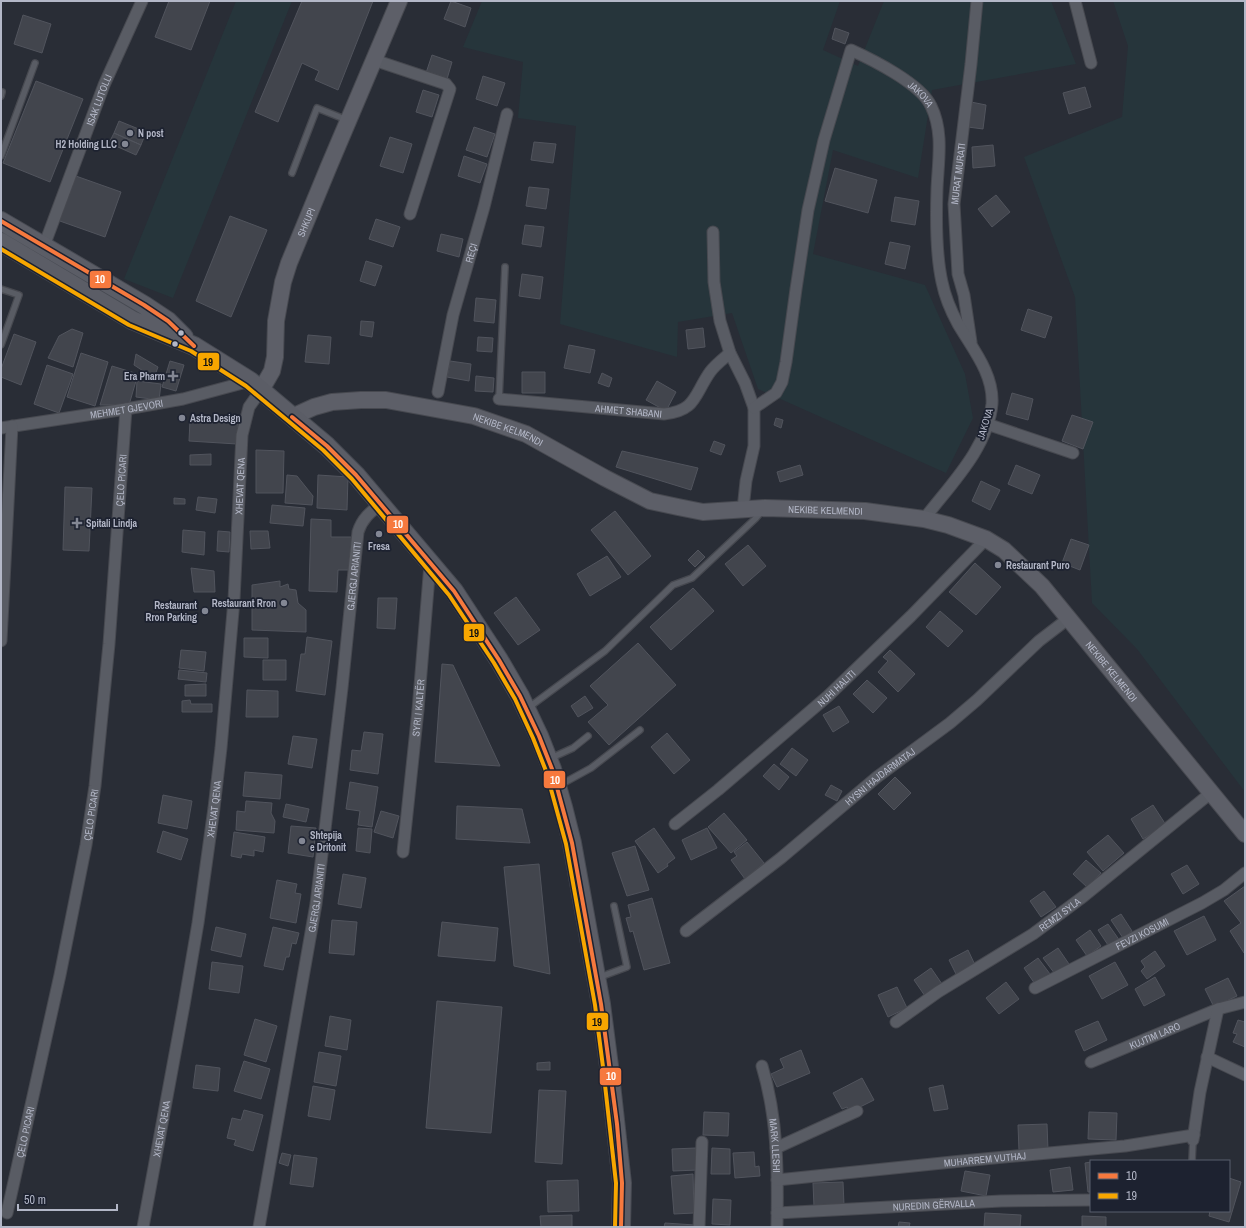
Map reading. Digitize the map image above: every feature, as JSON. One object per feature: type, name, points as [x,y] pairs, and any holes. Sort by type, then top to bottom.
[{"type":"main road","points":[[1,222],[144,305],[168,321],[194,346]]},
{"type":"main road","points":[[1,242],[132,320],[194,346],[256,386],[327,446],[356,475],[454,591],[495,654],[526,709],[539,736],[557,786],[572,843],[596,978],[617,1124],[622,1184],[621,1227]]},
{"type":"street","name":"ISAK LUTOLLI","points":[[44,246],[104,86],[142,1]]},
{"type":"street","name":"SHKUPI","points":[[256,386],[272,371],[275,357],[276,321],[285,276],[326,173],[399,1]]},
{"type":"street","name":"MURAT MURATI","points":[[972,346],[964,295],[958,274],[954,204],[977,1]]},
{"type":"street","points":[[1075,1],[1091,63]]},
{"type":"street","name":"JAKOVA","points":[[754,408],[776,393],[782,382],[808,210],[824,140],[851,50],[875,60],[919,91],[931,104],[937,120],[939,138],[936,208],[942,281],[947,301],[984,369],[990,385],[992,402],[987,424],[978,447],[967,464],[924,519]]},
{"type":"street","points":[[374,60],[446,84],[450,89],[410,214]]},
{"type":"street","name":"REÇI","points":[[438,392],[453,315],[484,207],[506,114]]},
{"type":"street","points":[[713,232],[714,282],[720,321],[730,353],[745,383],[754,408],[754,446],[746,481],[743,509]]},
{"type":"street","name":"AHMET SHABANI","points":[[499,399],[664,414],[675,413],[686,409],[694,400],[710,371],[730,353]]},
{"type":"street","name":"MEHMET GJEVORI","points":[[7,427],[126,409],[256,386]]},
{"type":"street","name":"XHEVAT QENA","points":[[143,1227],[187,990],[214,808],[234,600],[242,435],[256,386]]},
{"type":"street","name":"NEKIBE KELMENDI","points":[[292,417],[314,407],[332,402],[386,400],[474,416],[526,434],[605,478],[650,500],[703,512],[765,508],[865,511],[924,519],[948,524],[986,539],[1004,550],[1042,586],[1245,834]]},
{"type":"street","name":"ÇELO PICARI","points":[[7,1213],[60,975],[84,853],[95,786],[109,651],[126,409]]},
{"type":"street","points":[[987,424],[1073,453]]},
{"type":"street","points":[[1,640],[7,427]]},
{"type":"street","name":"GJERGJ ARIANITI","points":[[259,1227],[316,904],[342,688],[358,532],[368,514],[381,504]]},
{"type":"street","name":"NUHI HALITI","points":[[674,824],[718,790],[828,696],[911,616],[986,539]]},
{"type":"street","name":"SYRI I KALTËR","points":[[403,852],[418,710],[430,564]]},
{"type":"street","name":"HYSNI HAJDARMATAJ","points":[[686,931],[781,858],[877,777],[950,724],[1039,641],[1069,618]]},
{"type":"street","name":"REMZI SYLA","points":[[896,1022],[938,992],[1033,934],[1084,896],[1212,792]]},
{"type":"street","name":"FEVZI KOSUMI","points":[[1034,988],[1202,903],[1224,890],[1245,873]]},
{"type":"street","name":"KUJTIM LARO","points":[[1091,1062],[1218,1009],[1245,1002]]},
{"type":"street","points":[[1193,1138],[1200,1092],[1218,1009]]},
{"type":"street","points":[[1207,1057],[1245,1075]]},
{"type":"street","name":"MARK LLESHI","points":[[762,1066],[772,1104],[776,1148],[777,1227]]},
{"type":"street","points":[[776,1148],[857,1111]]},
{"type":"street","name":"MUHARREM VUTHAJ","points":[[777,1180],[962,1160],[1126,1146],[1193,1138]]},
{"type":"street","points":[[699,1227],[702,1142]]},
{"type":"street","name":"NUREDIN GËRVALLA","points":[[777,1213],[949,1203],[1090,1200]]},
{"type":"lane","points":[[1,156],[35,63]]},
{"type":"lane","points":[[292,173],[317,108],[348,120]]},
{"type":"lane","points":[[499,399],[506,267]]},
{"type":"lane","points":[[1,289],[19,295],[1,345]]},
{"type":"lane","points":[[526,709],[605,651],[673,585],[692,578],[765,508]]},
{"type":"lane","points":[[557,786],[591,768],[640,730]]},
{"type":"lane","points":[[548,760],[573,748],[588,736]]},
{"type":"lane","points":[[596,978],[627,967],[614,906]]},
{"type":"lane","points":[[1192,1160],[1193,1138]]},
{"type":"shaded area","points":[[236,1],[292,1],[173,298],[124,279]]},
{"type":"shaded area","points":[[482,1],[840,1],[823,50],[858,66],[884,1],[1051,1],[1076,64],[932,90],[918,178],[833,150],[813,254],[925,285],[965,374],[973,418],[946,473],[758,389],[732,313],[678,322],[677,357],[560,324],[576,126],[518,118],[523,62],[463,47]]},
{"type":"shaded area","points":[[1113,1],[1245,1],[1245,792],[1137,649],[1092,603],[1075,297],[1024,157],[1122,117],[1128,46]]},
{"type":"building","points":[[169,1],[210,1],[191,50],[155,37]]},
{"type":"building","points":[[302,1],[373,1],[338,90],[315,80],[319,71],[302,63],[278,122],[255,112]]},
{"type":"building","points":[[451,1],[471,8],[465,27],[444,19]]},
{"type":"building","points":[[23,15],[51,24],[42,53],[14,44]]},
{"type":"building","points":[[835,28],[849,33],[845,44],[832,39]]},
{"type":"building","points":[[432,55],[452,62],[447,79],[426,73]]},
{"type":"building","points":[[483,76],[505,83],[497,106],[476,99]]},
{"type":"building","points":[[36,81],[83,99],[50,182],[3,163]]},
{"type":"building","points":[[1085,87],[1091,107],[1069,114],[1063,93]]},
{"type":"building","points":[[423,90],[439,95],[432,117],[416,112]]},
{"type":"building","points":[[971,102],[986,105],[983,129],[968,127]]},
{"type":"building","name":"N post","points":[[119,121],[146,132],[141,145],[114,133]]},
{"type":"building","points":[[474,127],[495,134],[487,157],[466,150]]},
{"type":"building","name":"H2 Holding LLC","points":[[114,133],[141,145],[136,155],[109,143]]},
{"type":"building","points":[[390,137],[412,144],[403,173],[380,166]]},
{"type":"building","points":[[534,142],[556,144],[553,163],[531,160]]},
{"type":"building","points":[[993,145],[995,166],[973,168],[972,147]]},
{"type":"building","points":[[464,156],[487,164],[480,183],[458,176]]},
{"type":"building","points":[[835,168],[877,180],[868,213],[825,201]]},
{"type":"building","points":[[73,175],[121,192],[105,237],[57,220]]},
{"type":"building","points":[[529,187],[549,189],[546,209],[526,206]]},
{"type":"building","points":[[996,195],[1010,212],[992,227],[978,209]]},
{"type":"building","points":[[895,197],[919,201],[915,225],[891,221]]},
{"type":"building","points":[[230,216],[267,230],[231,317],[196,301]]},
{"type":"building","points":[[376,219],[400,227],[393,247],[369,239]]},
{"type":"building","points":[[525,225],[544,227],[541,247],[522,244]]},
{"type":"building","points":[[441,234],[463,239],[459,257],[437,251]]},
{"type":"building","points":[[890,242],[910,246],[905,269],[885,264]]},
{"type":"building","points":[[366,261],[382,266],[375,286],[360,281]]},
{"type":"building","points":[[522,274],[543,277],[540,299],[519,296]]},
{"type":"building","points":[[476,298],[496,300],[494,323],[474,321]]},
{"type":"building","points":[[1028,309],[1052,317],[1045,338],[1021,330]]},
{"type":"building","points":[[361,321],[374,322],[372,337],[360,335]]},
{"type":"building","points":[[703,328],[705,347],[688,349],[686,330]]},
{"type":"building","points":[[72,329],[83,333],[73,367],[48,358],[59,336]]},
{"type":"building","points":[[14,334],[36,342],[21,385],[1,377],[1,369]]},
{"type":"building","points":[[308,335],[331,337],[329,364],[305,362]]},
{"type":"building","points":[[478,337],[493,338],[492,352],[477,351]]},
{"type":"building","points":[[569,345],[595,350],[590,373],[564,368]]},
{"type":"building","points":[[81,353],[108,362],[95,406],[67,397]]},
{"type":"building","points":[[136,354],[158,367],[154,378],[134,365]]},
{"type":"building","name":"Era Pharm","points":[[170,361],[184,365],[176,391],[162,387]]},
{"type":"building","points":[[450,361],[471,364],[469,381],[447,377]]},
{"type":"building","points":[[47,365],[73,374],[59,413],[34,404]]},
{"type":"building","points":[[112,366],[138,374],[129,405],[100,405]]},
{"type":"building","points":[[522,372],[545,372],[545,393],[522,393]]},
{"type":"building","points":[[602,373],[612,378],[609,387],[598,383]]},
{"type":"building","points":[[476,376],[494,378],[493,392],[475,391]]},
{"type":"building","points":[[137,381],[161,384],[159,400],[136,397]]},
{"type":"building","points":[[657,381],[676,392],[666,411],[646,400]]},
{"type":"building","points":[[1012,393],[1033,399],[1028,420],[1006,414]]},
{"type":"building","points":[[1072,415],[1093,422],[1083,449],[1062,441]]},
{"type":"building","points":[[776,418],[783,420],[781,428],[774,425]]},
{"type":"building","points":[[190,420],[238,424],[237,444],[189,441]]},
{"type":"building","points":[[714,441],[725,445],[721,455],[710,451]]},
{"type":"building","points":[[256,450],[284,451],[283,493],[256,493]]},
{"type":"building","points":[[622,451],[698,468],[691,490],[616,467]]},
{"type":"building","points":[[211,454],[211,465],[190,465],[190,455]]},
{"type":"building","points":[[800,465],[803,475],[780,482],[777,472]]},
{"type":"building","points":[[1016,465],[1040,475],[1032,494],[1008,484]]},
{"type":"building","points":[[287,475],[297,476],[313,496],[312,505],[285,503]]},
{"type":"building","points":[[318,475],[348,477],[347,510],[317,508]]},
{"type":"building","points":[[981,481],[1000,490],[990,510],[972,501]]},
{"type":"building","points":[[65,487],[92,488],[89,551],[63,550]]},
{"type":"building","points":[[198,497],[217,499],[215,513],[196,510]]},
{"type":"building","points":[[174,498],[185,499],[185,504],[174,504]]},
{"type":"building","points":[[272,505],[305,508],[303,526],[270,523]]},
{"type":"building","points":[[615,511],[651,556],[628,575],[591,530]]},
{"type":"building","points":[[311,519],[331,520],[331,537],[353,537],[353,570],[338,570],[337,592],[309,591]]},
{"type":"building","points":[[183,530],[205,532],[204,555],[182,552]]},
{"type":"building","points":[[218,531],[230,532],[229,552],[217,551]]},
{"type":"building","points":[[250,531],[268,531],[270,548],[251,549]]},
{"type":"building","points":[[1071,539],[1089,545],[1080,570],[1062,563]]},
{"type":"building","points":[[748,545],[766,566],[743,586],[725,564]]},
{"type":"building","points":[[698,550],[705,557],[695,567],[688,560]]},
{"type":"building","points":[[607,556],[621,577],[590,596],[577,574]]},
{"type":"building","points":[[975,563],[1001,587],[976,615],[949,592]]},
{"type":"building","points":[[191,568],[214,571],[215,592],[194,592]]},
{"type":"building","points":[[280,581],[280,587],[288,584],[289,589],[296,590],[298,603],[306,610],[306,632],[252,630],[252,585]]},
{"type":"building","points":[[693,588],[714,611],[671,650],[650,627]]},
{"type":"building","points":[[516,597],[540,630],[518,645],[494,613]]},
{"type":"building","points":[[378,598],[397,598],[395,629],[377,628]]},
{"type":"building","points":[[940,611],[963,631],[948,647],[926,627]]},
{"type":"building","points":[[307,637],[332,641],[325,695],[296,691],[301,654],[305,654]]},
{"type":"building","points":[[244,638],[268,638],[268,658],[244,657]]},
{"type":"building","points":[[638,643],[676,685],[609,745],[588,722],[608,705],[590,686]]},
{"type":"building","points":[[181,650],[206,652],[204,671],[179,668]]},
{"type":"building","points":[[890,650],[915,674],[898,692],[878,672],[888,661],[883,657]]},
{"type":"building","points":[[263,660],[286,660],[286,680],[263,680]]},
{"type":"building","points":[[442,664],[453,665],[500,766],[435,762]]},
{"type":"building","points":[[179,670],[207,673],[206,682],[178,679]]},
{"type":"building","points":[[867,680],[887,698],[873,713],[853,694]]},
{"type":"building","points":[[206,684],[206,696],[185,696],[185,685]]},
{"type":"building","points":[[247,690],[278,691],[278,717],[246,717]]},
{"type":"building","points":[[585,696],[593,708],[578,717],[571,706]]},
{"type":"building","points":[[190,700],[191,704],[212,704],[212,712],[182,712],[182,701]]},
{"type":"building","points":[[839,706],[849,722],[833,732],[823,715]]},
{"type":"building","points":[[364,732],[383,734],[378,774],[350,770],[352,750],[361,751]]},
{"type":"building","points":[[667,733],[690,760],[674,774],[651,747]]},
{"type":"building","points":[[293,736],[317,739],[312,768],[288,764]]},
{"type":"building","points":[[792,748],[808,760],[796,776],[780,764]]},
{"type":"building","points":[[774,764],[789,777],[779,790],[763,776]]},
{"type":"building","points":[[245,772],[282,775],[280,799],[243,796]]},
{"type":"building","points":[[895,777],[911,793],[894,810],[878,794]]},
{"type":"building","points":[[350,782],[378,787],[372,827],[358,825],[360,811],[346,809]]},
{"type":"building","points":[[831,785],[842,791],[837,801],[825,795]]},
{"type":"building","points":[[163,795],[192,801],[187,829],[158,823]]},
{"type":"building","points":[[246,801],[272,803],[271,813],[275,821],[274,833],[236,830],[237,811],[245,812]]},
{"type":"building","points":[[286,804],[309,809],[306,822],[283,817]]},
{"type":"building","points":[[1153,805],[1166,825],[1143,839],[1131,819]]},
{"type":"building","points":[[457,806],[522,809],[530,843],[456,839]]},
{"type":"building","points":[[381,811],[399,816],[393,838],[374,832]]},
{"type":"building","points":[[724,813],[747,840],[731,853],[708,827]]},
{"type":"building","name":"Shtepija e Dritonit","points":[[291,826],[316,828],[313,857],[288,853]]},
{"type":"building","points":[[358,828],[372,829],[370,853],[356,851]]},
{"type":"building","points":[[654,828],[675,858],[667,864],[668,866],[658,873],[635,841]]},
{"type":"building","points":[[707,828],[717,848],[691,860],[682,840]]},
{"type":"building","points":[[163,831],[188,839],[181,860],[157,852]]},
{"type":"building","points":[[234,832],[265,837],[263,852],[254,850],[254,856],[242,854],[241,858],[231,856]]},
{"type":"building","points":[[1108,835],[1124,853],[1103,871],[1087,852]]},
{"type":"building","points":[[747,842],[764,863],[745,879],[731,860],[737,856],[734,852]]},
{"type":"building","points":[[635,846],[649,890],[627,896],[612,853]]},
{"type":"building","points":[[1086,860],[1101,873],[1088,888],[1073,874]]},
{"type":"building","points":[[539,864],[550,974],[514,966],[504,867]]},
{"type":"building","points":[[1187,865],[1199,884],[1183,894],[1171,874]]},
{"type":"building","points":[[343,874],[366,878],[361,908],[338,904]]},
{"type":"building","points":[[277,880],[297,884],[295,893],[301,894],[296,923],[270,918]]},
{"type":"building","points":[[1245,886],[1244,953],[1230,931],[1241,923],[1224,901]]},
{"type":"building","points":[[1044,891],[1056,907],[1041,917],[1030,901]]},
{"type":"building","points":[[652,898],[670,963],[644,970],[633,931],[630,932],[626,918],[631,917],[628,905]]},
{"type":"building","points":[[1121,914],[1132,931],[1123,938],[1111,920]]},
{"type":"building","points":[[1204,916],[1216,940],[1187,955],[1174,931]]},
{"type":"building","points":[[332,920],[357,922],[354,955],[329,953]]},
{"type":"building","points":[[442,922],[498,928],[495,961],[438,956]]},
{"type":"building","points":[[1108,924],[1120,941],[1110,948],[1098,930]]},
{"type":"building","points":[[216,927],[246,934],[241,957],[211,950]]},
{"type":"building","points":[[273,927],[299,933],[296,944],[292,943],[289,957],[286,957],[283,970],[264,966]]},
{"type":"building","points":[[1090,930],[1101,946],[1087,956],[1076,940]]},
{"type":"building","points":[[1058,948],[1069,964],[1055,974],[1043,958]]},
{"type":"building","points":[[968,950],[975,965],[956,974],[949,960]]},
{"type":"building","points":[[1155,951],[1165,966],[1147,979],[1141,971],[1145,967],[1141,961]]},
{"type":"building","points":[[1038,958],[1050,974],[1035,984],[1024,968]]},
{"type":"building","points":[[212,962],[243,966],[239,993],[209,989]]},
{"type":"building","points":[[1115,962],[1128,985],[1102,999],[1089,976]]},
{"type":"building","points":[[931,968],[942,984],[925,996],[914,980]]},
{"type":"building","points":[[1155,977],[1165,995],[1144,1006],[1135,989]]},
{"type":"building","points":[[1228,978],[1237,996],[1214,1007],[1205,989]]},
{"type":"building","points":[[1006,982],[1019,999],[999,1014],[986,998]]},
{"type":"building","points":[[897,987],[907,1008],[888,1017],[878,995]]},
{"type":"building","points":[[437,1001],[502,1007],[491,1133],[426,1128]]},
{"type":"building","points":[[330,1016],[351,1020],[347,1050],[325,1046]]},
{"type":"building","points":[[255,1019],[277,1026],[266,1062],[244,1055]]},
{"type":"building","points":[[1238,1020],[1245,1022],[1245,1047],[1233,1042],[1237,1034],[1233,1033]]},
{"type":"building","points":[[1098,1021],[1107,1040],[1084,1051],[1075,1031]]},
{"type":"building","points":[[801,1050],[810,1073],[777,1087],[771,1074],[784,1068],[780,1059]]},
{"type":"building","points":[[319,1052],[341,1056],[336,1086],[314,1082]]},
{"type":"building","points":[[244,1061],[270,1069],[261,1099],[234,1091]]},
{"type":"building","points":[[550,1062],[550,1070],[537,1070],[537,1063]]},
{"type":"building","points":[[196,1065],[220,1068],[218,1091],[193,1088]]},
{"type":"building","points":[[862,1078],[874,1100],[850,1112],[847,1107],[842,1109],[833,1093]]},
{"type":"building","points":[[943,1085],[948,1109],[934,1111],[929,1088]]},
{"type":"building","points":[[313,1086],[335,1090],[330,1120],[308,1116]]},
{"type":"building","points":[[539,1090],[566,1091],[562,1164],[535,1162]]},
{"type":"building","points":[[244,1110],[263,1115],[253,1151],[234,1145],[236,1140],[227,1138],[232,1118],[241,1120]]},
{"type":"building","points":[[704,1112],[729,1113],[728,1136],[703,1135]]},
{"type":"building","points":[[1089,1112],[1117,1113],[1116,1140],[1088,1139]]},
{"type":"building","points":[[1047,1124],[1048,1150],[1019,1151],[1018,1125]]},
{"type":"building","points":[[696,1148],[698,1170],[673,1171],[672,1149]]},
{"type":"building","points":[[712,1148],[730,1149],[730,1174],[711,1174]]},
{"type":"building","points":[[754,1152],[755,1167],[759,1166],[760,1176],[735,1178],[733,1153]]},
{"type":"building","points":[[282,1153],[291,1155],[288,1166],[279,1163]]},
{"type":"building","points":[[294,1155],[317,1158],[313,1187],[290,1184]]},
{"type":"building","points":[[1090,1162],[1090,1192],[1088,1192],[1085,1163]]},
{"type":"building","points":[[1070,1167],[1073,1190],[1053,1192],[1050,1170]]},
{"type":"building","points":[[965,1171],[990,1175],[986,1196],[961,1191]]},
{"type":"building","points":[[693,1174],[694,1213],[674,1214],[671,1176]]},
{"type":"building","points":[[1230,1178],[1241,1182],[1229,1222],[1209,1216],[1210,1212],[1230,1212]]},
{"type":"building","points":[[578,1180],[579,1211],[548,1212],[547,1181]]},
{"type":"building","points":[[843,1182],[844,1205],[814,1207],[813,1183]]},
{"type":"building","points":[[713,1199],[731,1200],[730,1225],[712,1224]]},
{"type":"building","points":[[985,1213],[1021,1215],[1020,1227],[984,1227]]},
{"type":"building","points":[[572,1215],[572,1227],[541,1227],[540,1216]]},
{"type":"building","points":[[1082,1216],[1106,1217],[1106,1227],[1082,1227]]},
{"type":"building","points":[[899,1222],[910,1223],[909,1227],[898,1227]]},
{"type":"building","points":[[665,1223],[695,1225],[695,1227],[664,1227]]},
{"type":"transit line","name":"10","points":[[1,221],[144,305],[168,321],[194,346]]},
{"type":"transit line","name":"19","points":[[1,249],[129,325],[191,351],[246,386],[323,450],[352,479],[449,595],[494,663],[515,699],[533,738],[546,771],[566,844],[595,1005],[603,1067],[616,1183],[615,1227]]},
{"type":"transit line","name":"10","points":[[292,417],[327,446],[356,475],[454,591],[499,660],[520,696],[539,736],[552,769],[572,843],[601,1004],[617,1124],[622,1183],[621,1227]]},
{"type":"place","name":"N post","points":[[130,133]]},
{"type":"place","name":"H2 Holding LLC","points":[[125,144]]},
{"type":"place","name":"Era Pharm","points":[[173,376]]},
{"type":"place","name":"Astra Design","points":[[182,418]]},
{"type":"place","name":"Spitali Lindja","points":[[77,523]]},
{"type":"place","name":"Fresa","points":[[379,534]]},
{"type":"place","name":"Restaurant Puro","points":[[998,565]]},
{"type":"place","name":"Restaurant Rron","points":[[284,603]]},
{"type":"place","name":"Restaurant Rron Parking","points":[[205,611]]},
{"type":"place","name":"Shtepija e Dritonit","points":[[302,841]]}]
